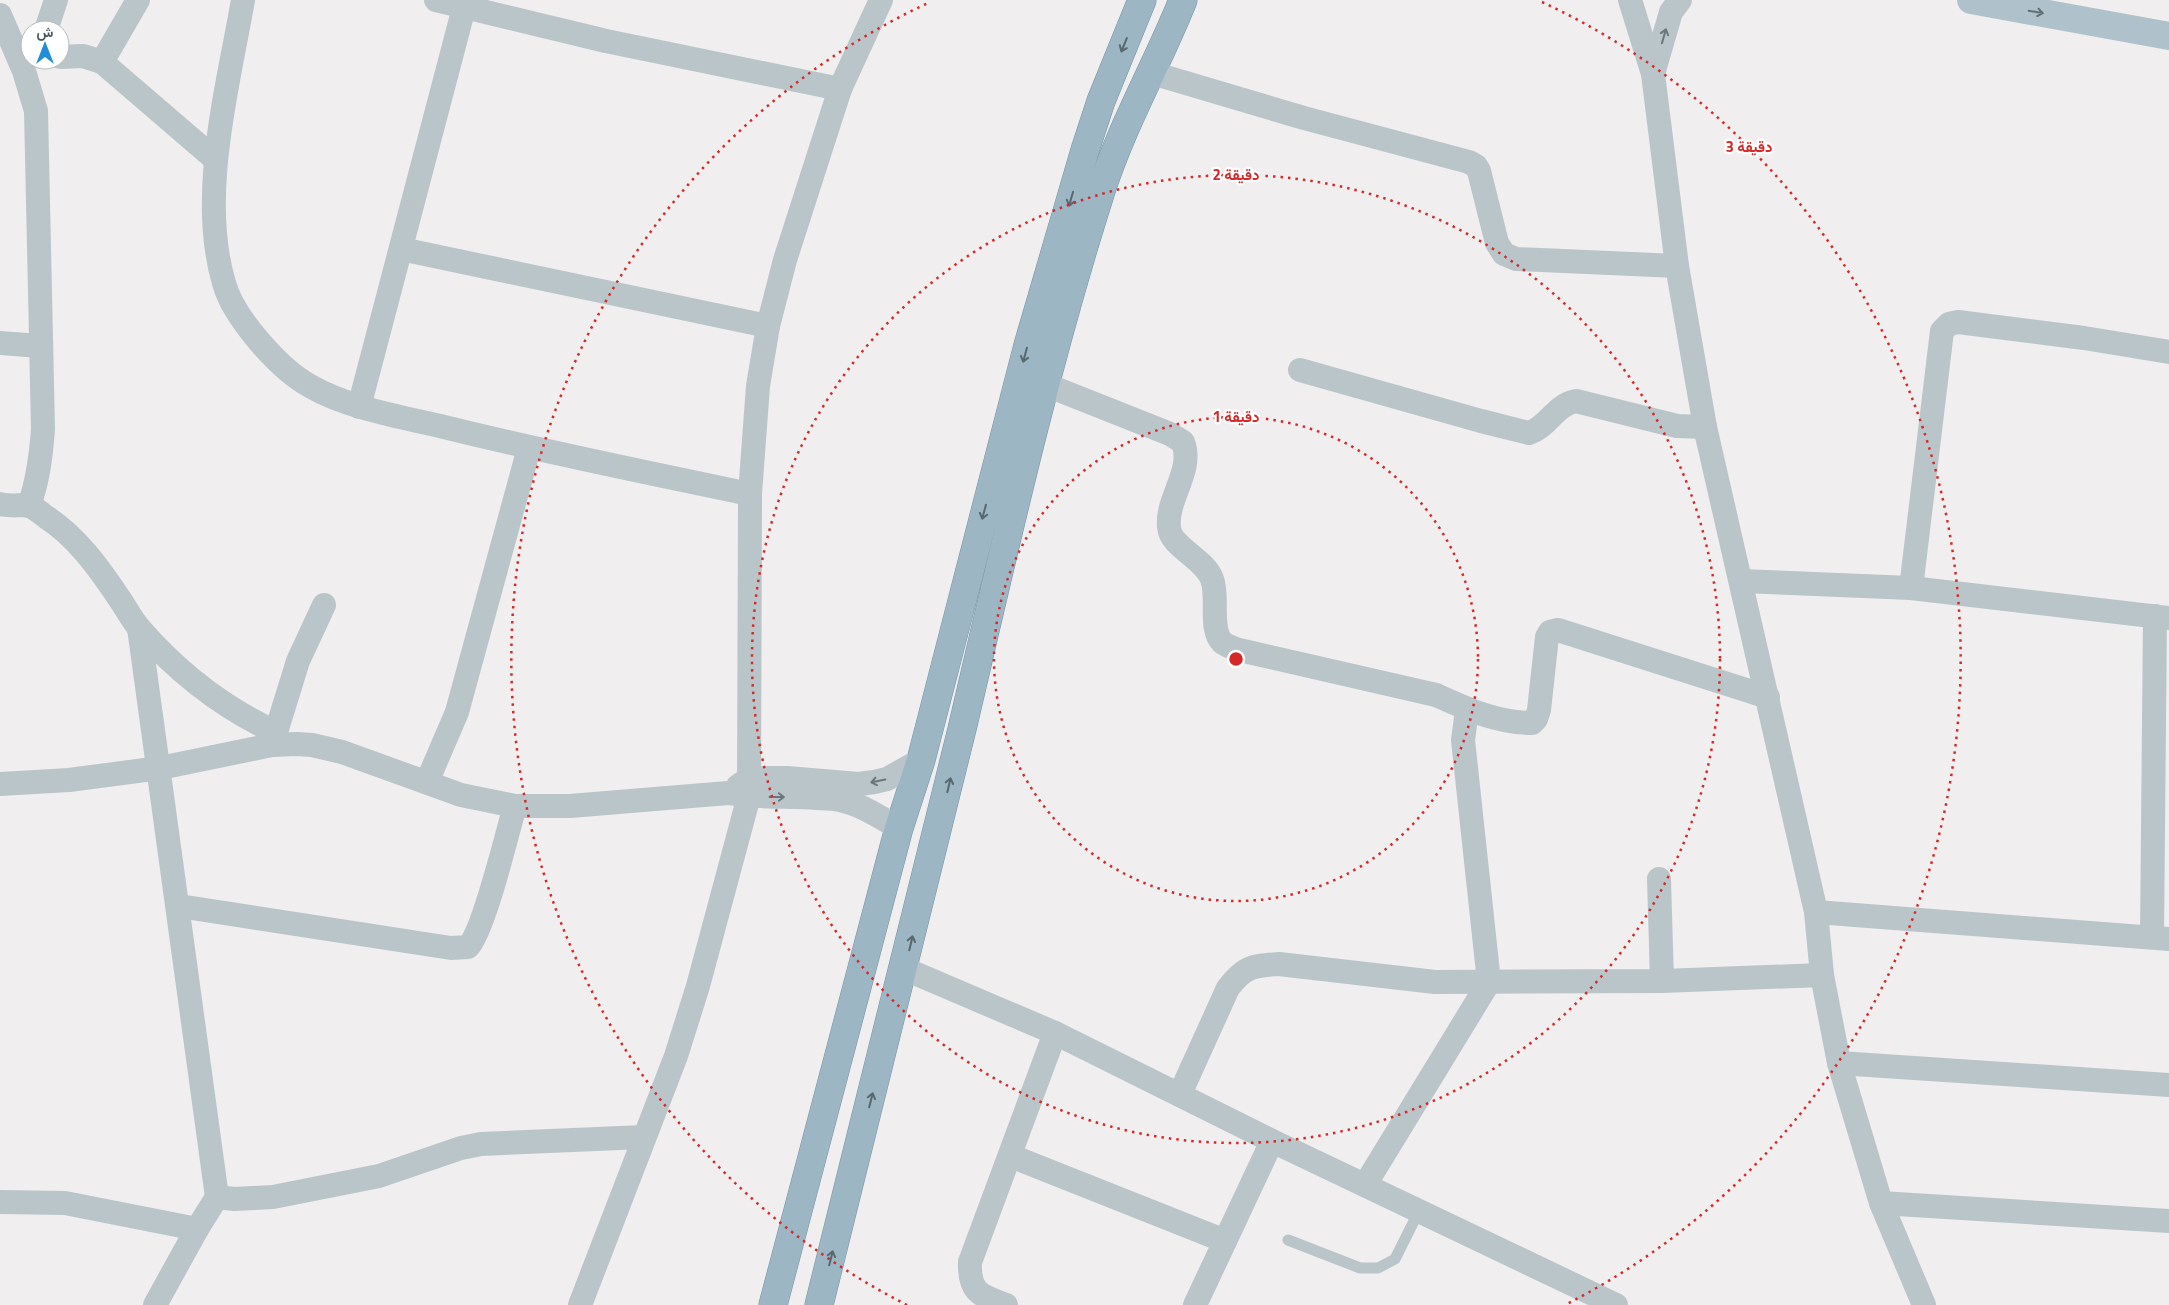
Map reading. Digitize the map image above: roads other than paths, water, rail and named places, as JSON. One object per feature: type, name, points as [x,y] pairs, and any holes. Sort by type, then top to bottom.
[{"type":"highway","points":[[774,1305],[899,828],[921,760],[1033,326],[1099,109],[1142,0]]},
{"type":"highway","points":[[819,1305],[905,969],[1044,384],[1100,193],[1114,153],[1184,6]]},
{"type":"main road","points":[[1970,0],[2169,36]]},
{"type":"street","points":[[49,20],[56,0]]},
{"type":"street","points":[[102,62],[138,0]]},
{"type":"street","points":[[244,0],[216,160],[215,224],[219,264],[224,286],[240,316],[279,364],[310,386],[359,406],[529,448],[750,494]]},
{"type":"street","points":[[436,0],[466,3],[606,41],[840,89]]},
{"type":"street","points":[[580,1305],[676,1056],[698,986],[742,789],[750,494],[758,386],[768,326],[785,260],[840,89],[881,0]]},
{"type":"street","points":[[1630,0],[1653,74],[1676,266],[1705,427],[1729,538],[1742,581],[1816,912],[1822,975],[1839,1063],[1881,1203],[1924,1305]]},
{"type":"street","points":[[1653,74],[1671,12],[1680,0]]},
{"type":"street","points":[[359,406],[466,3]]},
{"type":"street","points":[[0,15],[20,38]]},
{"type":"street","points":[[70,58],[82,56],[102,62],[216,160]]},
{"type":"street","points":[[29,506],[38,482],[43,429],[36,111],[40,70]]},
{"type":"street","points":[[1152,73],[1304,118],[1469,162],[1480,171],[1497,243],[1504,254],[1516,259],[1676,266]]},
{"type":"street","points":[[401,249],[768,326]]},
{"type":"street","points":[[1911,588],[1942,332],[1949,324],[1958,322],[2084,338],[2169,352]]},
{"type":"street","points":[[0,343],[40,346]]},
{"type":"street","points":[[1300,370],[1529,433],[1536,430],[1561,406],[1576,401],[1676,426],[1705,427]]},
{"type":"street","points":[[1044,384],[1170,434],[1183,442],[1187,458],[1170,516],[1169,529],[1172,537],[1202,563],[1212,578],[1216,593],[1216,626],[1218,635],[1222,643],[1235,650],[1436,695],[1467,710],[1509,722],[1532,723],[1536,719],[1541,697],[1547,637],[1550,632],[1558,630],[1768,697]]},
{"type":"street","points":[[426,782],[457,712],[529,448]]},
{"type":"street","points":[[0,504],[10,507],[29,506],[53,521],[77,543],[140,628],[199,686],[274,738],[326,747],[461,795],[515,806],[570,806],[742,789],[788,778],[859,784],[887,779],[921,760]]},
{"type":"street","points":[[1742,581],[1911,588],[2162,617],[2161,938],[1816,912]]},
{"type":"street","points":[[274,738],[298,661],[324,605]]},
{"type":"street","points":[[140,628],[217,1197],[155,1305]]},
{"type":"street","points":[[1365,1185],[1489,982],[1463,740],[1467,710]]},
{"type":"street","points":[[0,784],[69,780],[160,768],[274,738]]},
{"type":"street","points":[[742,789],[841,800],[867,809],[899,828]]},
{"type":"street","points":[[179,906],[451,948],[468,947],[474,941],[482,921],[515,806]]},
{"type":"street","points":[[1659,879],[1662,981]]},
{"type":"street","points":[[1180,1094],[1228,988],[1240,973],[1253,966],[1279,964],[1435,982],[1662,981],[1822,975]]},
{"type":"street","points":[[905,969],[1054,1033],[1272,1141],[1616,1305]]},
{"type":"street","points":[[1006,1305],[988,1298],[975,1290],[970,1278],[970,1262],[1011,1156],[1054,1033]]},
{"type":"street","points":[[1839,1063],[2169,1085]]},
{"type":"street","points":[[217,1197],[234,1199],[273,1197],[379,1176],[461,1148],[481,1144],[644,1137]]},
{"type":"street","points":[[1195,1305],[1272,1141]]},
{"type":"street","points":[[1011,1156],[1225,1241]]},
{"type":"street","points":[[0,1202],[65,1203],[197,1229]]},
{"type":"street","points":[[1881,1203],[2169,1221]]},
{"type":"lane","points":[[1288,1240],[1360,1268],[1378,1268],[1395,1259],[1419,1211]]}]
